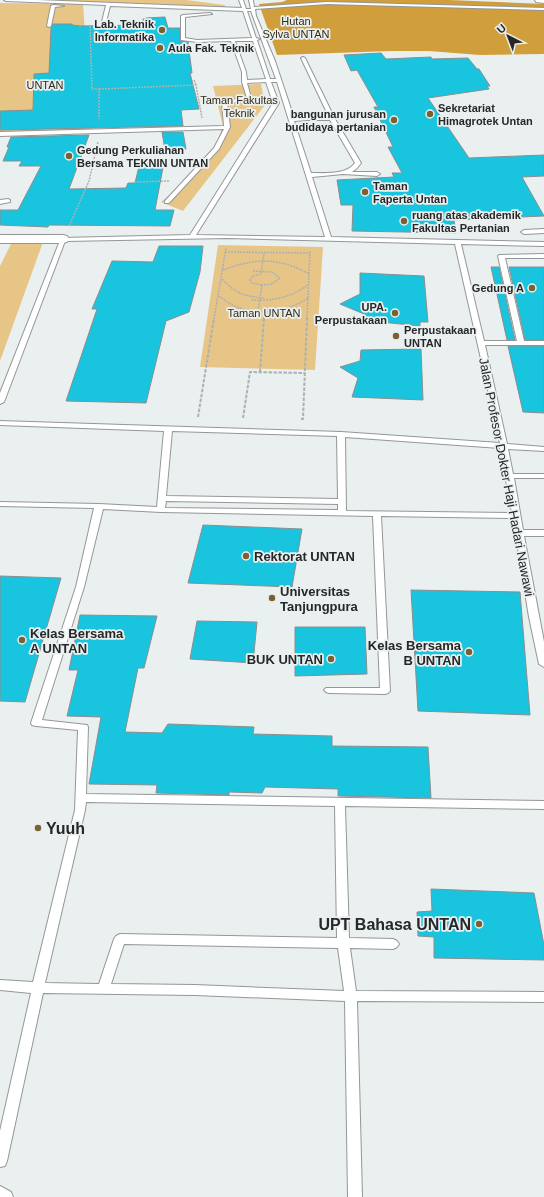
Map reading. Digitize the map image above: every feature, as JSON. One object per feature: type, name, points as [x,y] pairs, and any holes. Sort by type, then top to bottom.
[{"type":"street","points":[[0,239],[63,239]]},
{"type":"lane","points":[[6,0],[245,12]]},
{"type":"lane","points":[[192,236],[276,102],[241,0]]},
{"type":"lane","points":[[251,0],[254,16],[273,61],[329,239]]},
{"type":"lane","points":[[50,26],[53,6],[71,6],[72,3]]},
{"type":"lane","points":[[263,38],[198,41],[183,39],[182,20],[183,16],[245,12],[253,9],[327,3],[544,9]]},
{"type":"lane","points":[[104,22],[108,4]]},
{"type":"lane","points":[[167,202],[216,148],[227,127],[224,102],[248,100],[249,98],[244,82],[244,72],[233,41]]},
{"type":"lane","points":[[303,58],[332,119],[358,163],[356,167],[351,170],[340,173]]},
{"type":"lane","points":[[245,82],[268,82],[278,80]]},
{"type":"lane","points":[[291,120],[308,118],[332,119]]},
{"type":"lane","points":[[0,134],[227,127]]},
{"type":"lane","points":[[309,175],[340,173],[377,174]]},
{"type":"lane","points":[[0,202],[8,201]]},
{"type":"lane","points":[[524,232],[544,231]]},
{"type":"lane","points":[[0,402],[63,239],[228,236],[544,244]]},
{"type":"lane","name":"Jalan Profesor Dokter Haji Hadari Nawawi","points":[[458,243],[482,343],[504,446],[534,617],[544,664]]},
{"type":"lane","points":[[521,343],[501,256],[544,256]]},
{"type":"lane","points":[[482,343],[544,343]]},
{"type":"lane","points":[[0,423],[341,434],[544,449]]},
{"type":"lane","points":[[161,510],[168,428]]},
{"type":"lane","points":[[341,434],[342,513]]},
{"type":"lane","points":[[510,476],[544,476]]},
{"type":"lane","points":[[162,498],[341,502]]},
{"type":"lane","points":[[0,504],[99,506],[161,510],[517,516]]},
{"type":"lane","points":[[0,1161],[38,988],[80,810],[83,727],[36,723],[80,587],[99,506]]},
{"type":"lane","points":[[329,690],[385,690],[377,514]]},
{"type":"lane","points":[[520,533],[544,534]]},
{"type":"lane","points":[[534,617],[544,617]]},
{"type":"lane","points":[[80,798],[544,805]]},
{"type":"lane","points":[[340,802],[343,943],[351,996],[355,1197]]},
{"type":"lane","points":[[103,989],[120,939],[393,944]]},
{"type":"lane","points":[[0,985],[38,988],[195,990],[351,996],[544,997]]},
{"type":"lane","points":[[0,1193],[6,1197]]},
{"type":"path","points":[[63,239],[89,181],[94,163],[99,130],[99,89],[92,89],[90,26]]},
{"type":"path","points":[[194,80],[196,85]]},
{"type":"path","points":[[196,429],[228,236]]},
{"type":"path","points":[[295,419],[303,419],[311,238]]},
{"type":"path","points":[[225,252],[310,253]]},
{"type":"path","points":[[253,271],[262,270],[272,271],[279,275],[280,278],[274,283],[261,285],[252,283],[250,280],[253,276],[261,274],[262,270],[264,260],[264,253]]},
{"type":"path","points":[[222,270],[245,262],[264,260],[298,267],[309,274]]},
{"type":"path","points":[[221,279],[236,294],[260,299],[282,299],[299,292],[308,285]]},
{"type":"path","points":[[258,311],[261,285]]},
{"type":"path","points":[[219,295],[225,302],[235,307],[264,312],[291,308],[301,304],[308,298]]},
{"type":"path","points":[[252,300],[264,298]]},
{"type":"path","points":[[260,372],[264,312]]},
{"type":"path","points":[[236,418],[243,418],[250,372],[305,373]]},
{"type":"green space","points":[[22,0],[186,0],[225,5],[224,10]]},
{"type":"green space","name":"Hutan Sylva UNTAN","points":[[287,0],[449,0],[544,4],[544,54],[480,55],[429,51],[390,51],[277,55],[259,4],[282,2]]},
{"type":"green space","name":"UNTAN","points":[[0,3],[83,4],[92,130],[0,133]]},
{"type":"green space","name":"Taman Fakultas Teknik","points":[[261,84],[265,105],[183,211],[161,202],[210,161],[223,126],[213,86]]},
{"type":"green space","points":[[43,242],[0,361],[0,266],[11,244]]},
{"type":"green space","name":"Taman UNTAN","points":[[218,245],[323,247],[315,370],[200,367]]},
{"type":"building","points":[[165,17],[168,28],[180,28],[180,41],[188,42],[192,73],[190,73],[199,109],[181,110],[183,126],[0,130],[0,111],[33,110],[34,74],[49,73],[51,28],[53,24],[72,24],[80,26],[143,25],[143,19]]},
{"type":"building","points":[[381,53],[386,59],[431,57],[432,59],[468,58],[477,69],[479,69],[490,86],[487,86],[489,89],[428,98],[469,158],[544,155],[544,176],[522,177],[544,216],[454,220],[456,233],[352,231],[353,205],[341,205],[337,180],[394,177],[392,173],[402,173],[388,147],[393,147],[374,107],[378,107],[357,70],[351,71],[344,55]]},
{"type":"building","points":[[162,132],[183,132],[186,149],[165,150]]},
{"type":"building","points":[[89,135],[69,189],[126,188],[128,183],[135,183],[140,162],[164,162],[155,210],[174,210],[170,226],[49,225],[48,227],[0,225],[0,210],[18,210],[41,166],[19,166],[22,161],[3,161],[9,147],[7,147],[11,137]]},
{"type":"building","points":[[159,246],[203,246],[200,272],[189,312],[166,321],[146,403],[66,401],[97,309],[92,309],[112,261],[153,262]]},
{"type":"building","points":[[491,267],[499,267],[515,340],[507,340]]},
{"type":"building","points":[[509,267],[544,267],[544,340],[525,340]]},
{"type":"building","points":[[360,273],[424,276],[428,322],[420,322],[420,326],[361,320],[364,314],[340,304],[360,294]]},
{"type":"building","points":[[508,346],[544,346],[544,413],[523,412]]},
{"type":"building","points":[[421,349],[423,400],[352,397],[358,378],[340,367],[360,361],[361,350]]},
{"type":"building","name":"Rektorat UNTAN","points":[[203,525],[302,529],[292,587],[188,583]]},
{"type":"building","name":"Kelas Bersama A UNTAN","points":[[0,576],[61,578],[25,702],[0,701]]},
{"type":"building","name":"Kelas Bersama B UNTAN","points":[[411,590],[520,592],[530,715],[418,711]]},
{"type":"building","points":[[80,615],[157,616],[144,668],[138,668],[125,732],[162,733],[168,724],[254,727],[253,734],[332,736],[332,746],[428,747],[431,798],[338,796],[338,789],[265,787],[262,793],[229,792],[229,795],[156,793],[157,785],[89,784],[101,717],[67,716],[78,670],[69,670]]},
{"type":"building","points":[[197,621],[257,622],[253,663],[190,659]]},
{"type":"building","name":"BUK UNTAN","points":[[295,627],[365,627],[367,674],[295,676]]},
{"type":"building","name":"UPT Bahasa UNTAN","points":[[431,889],[534,893],[544,945],[544,960],[434,958],[434,937],[418,936],[417,912],[432,911]]},
{"type":"place","name":"Lab. Teknik Informatika","points":[[162,30]]},
{"type":"place","name":"Aula Fak. Teknik","points":[[160,48]]},
{"type":"place","name":"Sekretariat Himagrotek Untan","points":[[430,114]]},
{"type":"place","name":"bangunan jurusan budidaya pertanian","points":[[394,120]]},
{"type":"place","name":"Gedung Perkuliahan Bersama TEKNIN UNTAN","points":[[69,156]]},
{"type":"place","name":"Taman Faperta Untan","points":[[365,192]]},
{"type":"place","name":"ruang atas akademik Fakultas Pertanian","points":[[404,221]]},
{"type":"place","name":"Gedung A","points":[[532,288]]},
{"type":"place","name":"UPA. Perpustakaan","points":[[395,313]]},
{"type":"place","name":"Perpustakaan UNTAN","points":[[396,336]]},
{"type":"place","name":"Rektorat UNTAN","points":[[246,556]]},
{"type":"place","name":"Universitas Tanjungpura","points":[[272,598]]},
{"type":"place","name":"Kelas Bersama A UNTAN","points":[[22,640]]},
{"type":"place","name":"Kelas Bersama B UNTAN","points":[[469,652]]},
{"type":"place","name":"BUK UNTAN","points":[[331,659]]},
{"type":"place","name":"Yuuh","points":[[38,828]]},
{"type":"place","name":"UPT Bahasa UNTAN","points":[[479,924]]}]
